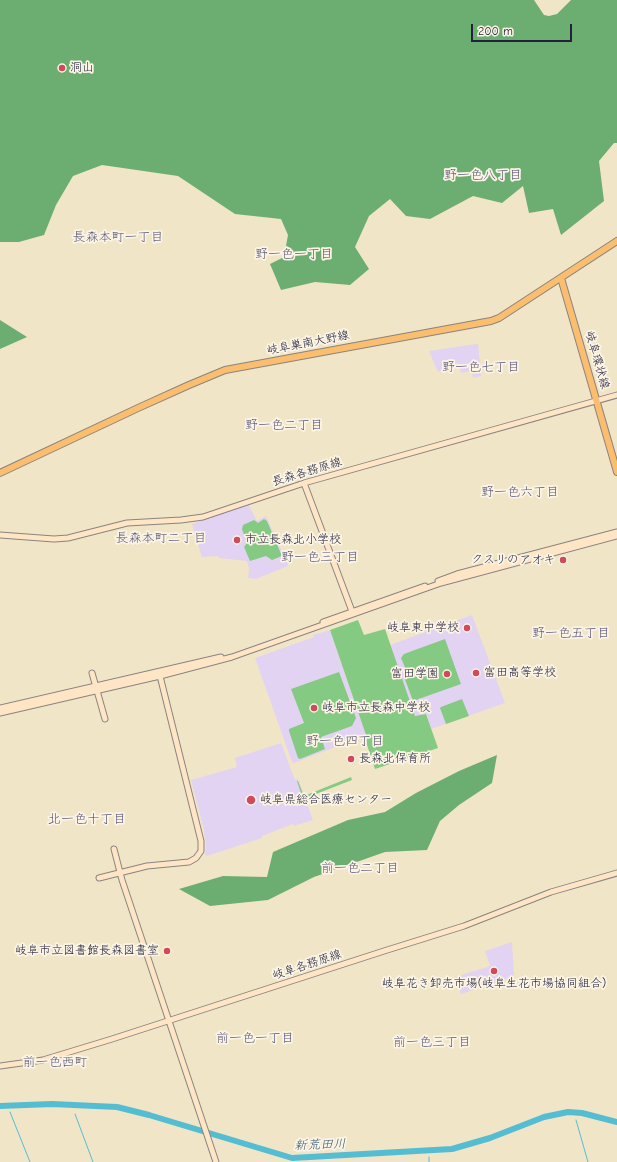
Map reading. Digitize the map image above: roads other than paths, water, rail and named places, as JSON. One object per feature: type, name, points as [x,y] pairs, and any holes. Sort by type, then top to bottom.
[{"type":"main road","name":"岐阜巣南大野線","points":[[0,474],[131,410],[225,370],[491,321],[499,318],[617,241]]},
{"type":"main road","name":"岐阜環状線","points":[[561,278],[617,472]]},
{"type":"street","name":"長森各務原線","points":[[0,535],[54,539],[68,538],[127,522],[189,520],[203,517],[304,483],[617,395]]},
{"type":"street","points":[[304,483],[353,613]]},
{"type":"street","points":[[0,708],[160,676],[232,658],[457,574],[617,532]]},
{"type":"street","points":[[0,713],[231,654],[441,584],[617,536]]},
{"type":"street","points":[[92,672],[105,719]]},
{"type":"street","points":[[99,878],[156,865],[189,862],[196,858],[201,851],[202,841],[160,676]]},
{"type":"street","points":[[114,849],[120,873],[216,1162]]},
{"type":"street","name":"岐阜各務原線","points":[[0,1066],[53,1057],[464,926],[551,892],[617,874]]},
{"type":"waterway","name":"新荒田川","points":[[0,1106],[52,1104],[117,1107],[149,1115],[292,1158],[452,1149],[490,1138],[544,1117],[568,1112],[582,1113],[617,1122]]},
{"type":"waterway","points":[[10,1112],[30,1162]]},
{"type":"waterway","points":[[75,1114],[93,1162]]},
{"type":"waterway","points":[[576,1120],[588,1162]]},
{"type":"waterway","points":[[429,1157],[429,1162]]},
{"type":"place","name":"洞山","points":[[62,68]]},
{"type":"place","name":"市立長森北小学校","points":[[237,540]]},
{"type":"place","name":"クスリのアオキ","points":[[563,560]]},
{"type":"place","name":"岐阜東中学校","points":[[467,628]]},
{"type":"place","name":"富田高等学校","points":[[476,673]]},
{"type":"place","name":"富田学園","points":[[447,674]]},
{"type":"place","name":"岐阜市立長森中学校","points":[[314,708]]},
{"type":"place","name":"長森北保育所","points":[[351,759]]},
{"type":"place","name":"岐阜県総合医療センター","points":[[251,800]]},
{"type":"place","name":"岐阜市立図書館長森図書室","points":[[167,951]]},
{"type":"place","name":"岐阜花き卸売市場(岐阜生花市場協同組合)","points":[[494,971]]},
{"type":"district","name":"野一色八丁目","points":[[483,175]]},
{"type":"district","name":"長森本町一丁目","points":[[118,237]]},
{"type":"district","name":"野一色一丁目","points":[[294,254]]},
{"type":"district","name":"野一色七丁目","points":[[481,367]]},
{"type":"district","name":"野一色二丁目","points":[[284,425]]},
{"type":"district","name":"野一色六丁目","points":[[520,492]]},
{"type":"district","name":"長森本町二丁目","points":[[161,538]]},
{"type":"district","name":"野一色三丁目","points":[[320,557]]},
{"type":"district","name":"野一色五丁目","points":[[571,633]]},
{"type":"district","name":"野一色四丁目","points":[[345,741]]},
{"type":"district","name":"北一色十丁目","points":[[87,819]]},
{"type":"district","name":"前一色二丁目","points":[[360,868]]},
{"type":"district","name":"前一色一丁目","points":[[255,1038]]},
{"type":"district","name":"前一色三丁目","points":[[432,1042]]},
{"type":"district","name":"前一色西町","points":[[55,1062]]}]
